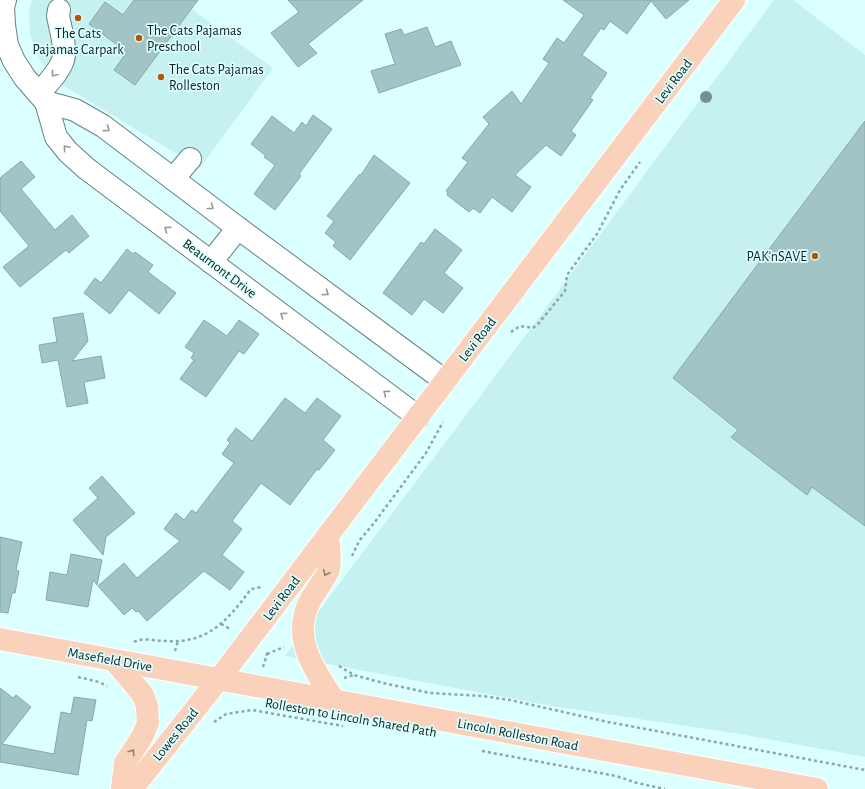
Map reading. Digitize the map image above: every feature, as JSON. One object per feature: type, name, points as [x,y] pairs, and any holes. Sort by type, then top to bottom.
[{"type":"main road","name":"Levi Road","points":[[219,679],[734,0]]},
{"type":"main road","points":[[328,535],[329,570],[314,592],[305,610],[302,626],[306,649],[312,666],[334,700]]},
{"type":"main road","name":"Masefield Drive","points":[[0,639],[219,679]]},
{"type":"main road","points":[[114,660],[143,695],[147,706],[148,723],[142,738],[125,762],[122,789]]},
{"type":"main road","name":"Lincoln Rolleston Road","points":[[219,679],[817,789]]},
{"type":"main road","name":"Lowes Road","points":[[132,789],[219,679]]},
{"type":"street","name":"Beaumont Drive","points":[[3,5],[7,45],[14,61],[25,78],[43,98],[56,137],[68,152],[87,169],[418,417]]},
{"type":"street","points":[[59,10],[58,16],[64,52],[63,60],[43,98],[75,110],[103,126],[445,381]]},
{"type":"street","points":[[173,179],[190,159]]},
{"type":"street","points":[[211,262],[238,228]]},
{"type":"path","points":[[508,336],[512,330],[520,326],[533,328],[565,291],[567,275],[597,234],[620,190],[643,158]]},
{"type":"path","points":[[351,559],[359,541],[426,453],[447,417]]},
{"type":"path","points":[[131,644],[140,639],[167,642],[186,641],[206,634],[224,622],[251,589],[261,588]]},
{"type":"path","points":[[337,664],[354,675],[430,693],[482,696],[510,700],[608,722],[865,770]]},
{"type":"path","points":[[73,675],[99,682],[108,687]]},
{"type":"path","name":"Rolleston to Lincoln Shared Path","points":[[213,723],[226,714],[252,710],[344,726]]},
{"type":"path","points":[[480,751],[616,776],[637,783],[665,789]]},
{"type":"shaded area","name":"The Cats Pajamas Rolleston","points":[[32,0],[179,0],[273,68],[200,168],[64,86],[41,63],[30,35],[29,13]]},
{"type":"shaded area","points":[[774,0],[793,0],[865,55],[865,757],[740,734],[552,706],[285,656],[482,394]]},
{"type":"building","name":"The Cats Pajamas Preschool","points":[[134,0],[198,0],[135,85],[114,70],[127,52],[89,24],[105,2],[123,15]]},
{"type":"building","points":[[288,0],[363,0],[308,44],[317,53],[298,67],[271,33],[299,12]]},
{"type":"building","points":[[563,0],[689,0],[666,19],[651,1],[627,34],[610,21],[604,30],[601,28],[582,55],[607,73],[590,98],[593,100],[571,131],[576,135],[561,156],[546,145],[515,175],[531,187],[512,212],[492,197],[480,213],[473,208],[469,212],[447,195],[448,193],[446,191],[468,162],[462,158],[489,124],[483,117],[512,91],[521,104],[549,63],[543,59],[557,38],[564,43],[584,15]]},
{"type":"building","points":[[427,27],[435,47],[451,41],[461,65],[379,93],[371,71],[395,64],[385,34],[401,29],[404,35]]},
{"type":"building","points":[[313,115],[332,129],[299,174],[301,176],[275,210],[254,194],[275,165],[264,157],[266,156],[251,144],[272,116],[294,133],[302,122],[306,126]]},
{"type":"building","name":"PAK'nSAVE","points":[[865,121],[865,526],[812,487],[807,495],[731,437],[738,430],[673,378]]},
{"type":"building","points":[[374,155],[410,183],[350,260],[333,246],[336,242],[325,233],[334,221],[327,216],[360,174],[361,175]]},
{"type":"building","points":[[21,161],[35,177],[21,189],[55,230],[72,215],[89,236],[69,253],[66,250],[20,287],[3,267],[29,246],[0,211],[0,178]]},
{"type":"building","points":[[435,229],[462,250],[444,273],[463,288],[443,313],[424,299],[412,315],[383,293],[421,242],[424,244]]},
{"type":"building","points":[[127,249],[133,254],[135,252],[153,265],[148,272],[176,293],[159,314],[129,290],[110,314],[84,293],[95,278],[101,283]]},
{"type":"building","points":[[83,313],[88,341],[72,361],[101,356],[105,378],[84,382],[88,403],[67,407],[58,360],[42,363],[39,345],[57,342],[53,318]]},
{"type":"building","points":[[204,320],[227,336],[239,320],[259,334],[244,354],[239,351],[206,397],[180,379],[194,360],[191,358],[194,353],[185,347]]},
{"type":"building","points":[[285,398],[305,413],[317,398],[341,416],[323,440],[335,450],[319,470],[317,469],[290,505],[261,483],[232,521],[242,529],[222,555],[244,572],[230,590],[204,571],[147,621],[138,611],[136,612],[132,608],[124,615],[98,586],[124,563],[137,578],[180,541],[164,529],[176,513],[184,520],[192,510],[196,513],[234,463],[222,454],[230,443],[227,440],[236,428],[252,441]]},
{"type":"building","points":[[102,476],[135,513],[106,537],[103,555],[73,520],[98,498],[89,488]]},
{"type":"building","points":[[0,537],[22,542],[16,570],[19,571],[15,593],[12,593],[8,613],[0,612]]},
{"type":"building","points":[[71,554],[102,560],[97,585],[93,580],[88,607],[46,600],[50,572],[67,575]]},
{"type":"building","points":[[0,688],[13,698],[16,695],[31,707],[2,744],[54,754],[61,712],[71,714],[74,697],[96,700],[92,721],[87,720],[78,775],[0,762]]},
{"type":"place","name":"The Cats Pajamas Carpark","points":[[78,18]]},
{"type":"place","name":"The Cats Pajamas Preschool","points":[[139,38]]},
{"type":"place","name":"The Cats Pajamas Rolleston","points":[[161,77]]},
{"type":"place","name":"PAK'nSAVE","points":[[815,256]]}]
